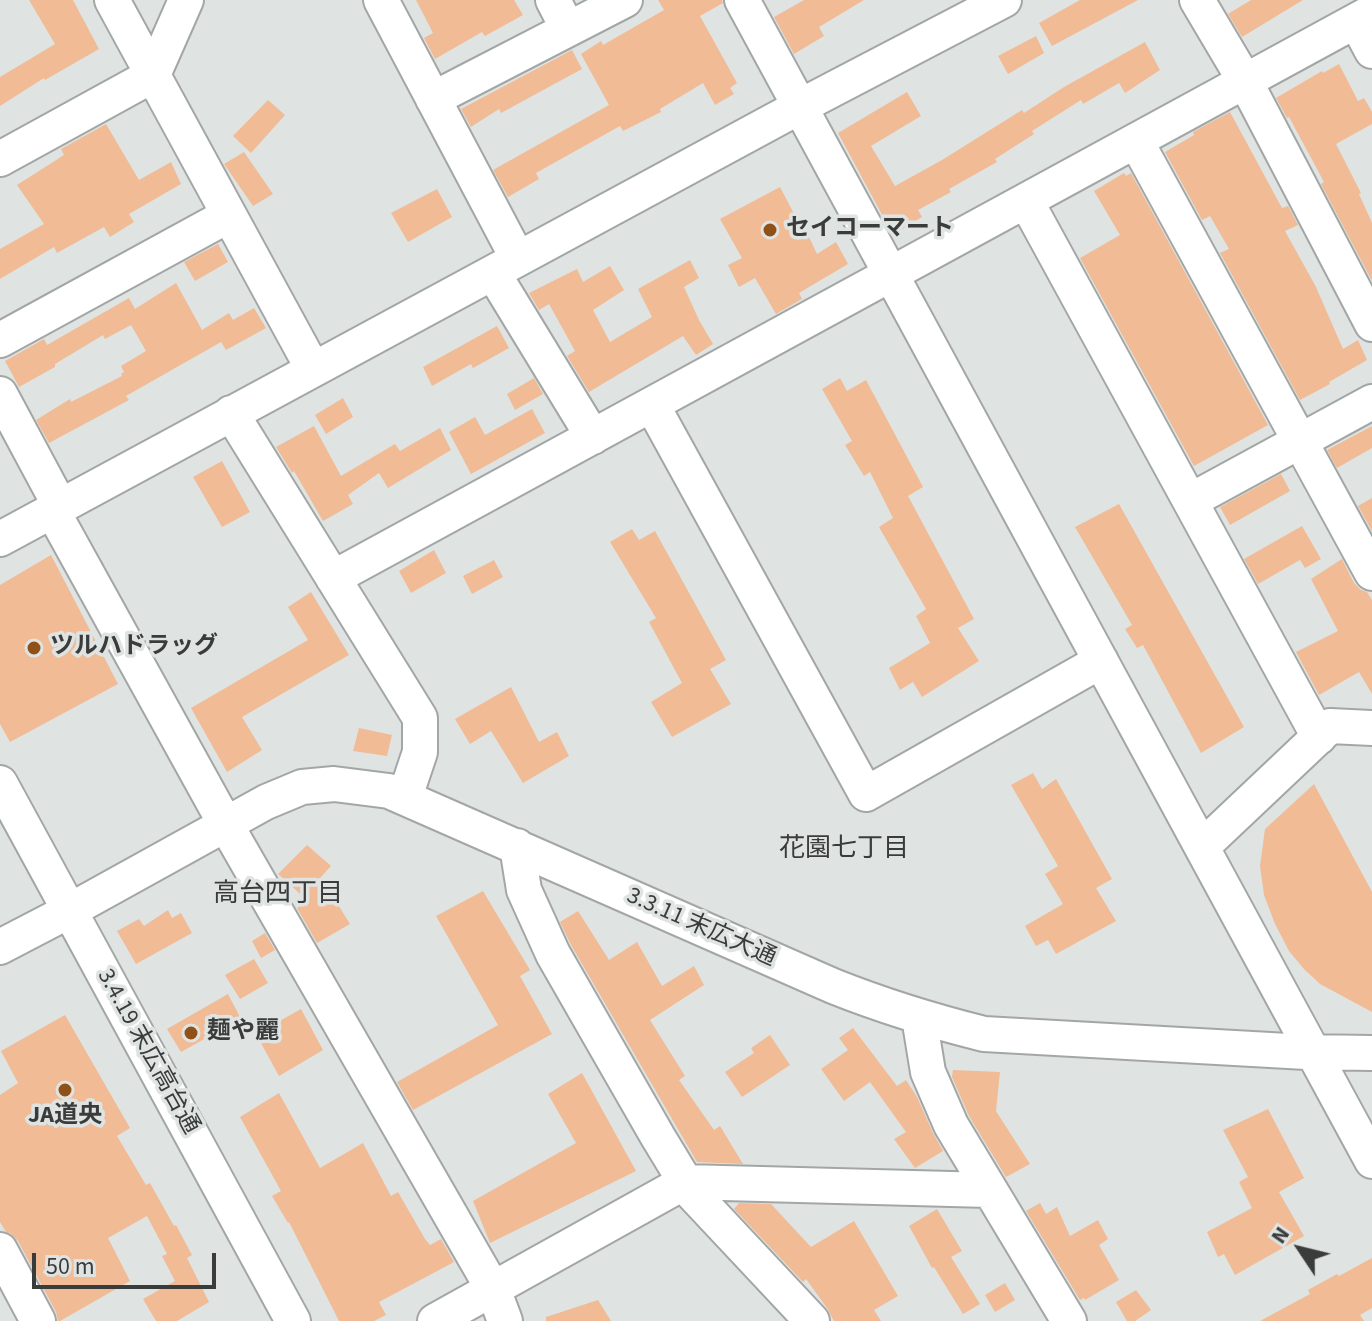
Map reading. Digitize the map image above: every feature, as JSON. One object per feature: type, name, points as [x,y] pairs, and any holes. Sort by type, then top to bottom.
[{"type":"street","points":[[112,0],[313,369]]},
{"type":"street","points":[[0,159],[153,75],[186,0]]},
{"type":"street","points":[[381,0],[433,99],[506,266],[593,437]]},
{"type":"street","points":[[433,99],[560,14],[625,0]]},
{"type":"street","points":[[742,0],[1372,1161]]},
{"type":"street","points":[[0,539],[799,107],[1004,0]]},
{"type":"street","points":[[1209,4],[1245,81],[1372,324]]},
{"type":"street","points":[[333,578],[1364,16],[1372,51]]},
{"type":"street","points":[[1136,141],[1372,573]]},
{"type":"street","points":[[1026,201],[1319,737]]},
{"type":"street","points":[[0,340],[229,215]]},
{"type":"street","points":[[0,394],[56,508],[226,825],[493,1289],[505,1321]]},
{"type":"street","points":[[1190,501],[1372,402]]},
{"type":"street","points":[[652,405],[866,794],[1101,661]]},
{"type":"street","points":[[231,413],[420,718],[420,752],[405,797]]},
{"type":"street","points":[[1202,847],[1330,726],[1372,728]]},
{"type":"street","name":"3.4.19 末広高台通","points":[[0,783],[293,1321]]},
{"type":"street","name":"3.3.11 末広大通","points":[[0,947],[266,802],[302,787],[334,784],[389,791],[405,797],[833,986],[887,1007],[984,1034],[1372,1053]]},
{"type":"street","points":[[517,846],[524,890],[553,954],[685,1182],[812,1321]]},
{"type":"street","points":[[919,1017],[928,1072],[951,1125],[1069,1321]]},
{"type":"street","points":[[435,1321],[685,1182],[989,1190]]},
{"type":"street","points":[[0,1250],[38,1321]]},
{"type":"building","points":[[29,0],[73,0],[99,49],[0,106],[0,77],[55,44]]},
{"type":"building","points":[[416,0],[514,0],[523,15],[485,36],[482,32],[435,59],[424,38],[433,33]]},
{"type":"building","points":[[658,0],[722,0],[723,3],[700,16],[737,83],[730,88],[734,94],[715,105],[703,83],[660,109],[661,112],[623,131],[620,126],[536,173],[539,179],[508,197],[493,170],[609,105],[581,54],[664,10]]},
{"type":"building","points":[[804,0],[864,0],[819,27],[824,36],[794,54],[774,17]]},
{"type":"building","points":[[1080,0],[1138,0],[1052,46],[1039,23]]},
{"type":"building","points":[[1251,0],[1303,0],[1242,37],[1228,14]]},
{"type":"building","points":[[1036,36],[1044,53],[1008,74],[998,56]]},
{"type":"building","points":[[1145,42],[1160,70],[1125,93],[1119,83],[1083,104],[1081,100],[1032,131],[1034,134],[995,159],[997,162],[918,210],[922,217],[893,235],[838,133],[907,92],[921,116],[871,146],[895,186],[1022,110],[1024,113]]},
{"type":"building","points":[[572,50],[582,69],[501,113],[499,109],[471,127],[461,109]]},
{"type":"building","points":[[1339,64],[1358,101],[1364,98],[1372,112],[1372,124],[1336,144],[1361,193],[1372,223],[1372,281],[1321,184],[1324,182],[1276,98]]},
{"type":"building","points":[[268,100],[285,115],[251,153],[233,136]]},
{"type":"building","points":[[1230,112],[1282,208],[1288,206],[1298,225],[1285,231],[1316,287],[1343,349],[1358,340],[1367,360],[1300,400],[1220,253],[1229,249],[1210,216],[1202,220],[1165,152]]},
{"type":"building","points":[[106,124],[139,180],[171,162],[181,184],[129,214],[134,222],[110,237],[104,227],[57,253],[54,247],[0,279],[0,249],[44,224],[17,185],[64,155],[61,149]]},
{"type":"building","points":[[244,152],[273,194],[253,206],[224,164]]},
{"type":"building","points":[[1124,173],[1126,176],[1131,173],[1268,425],[1194,466],[1080,258],[1120,235],[1094,191]]},
{"type":"building","points":[[780,187],[817,254],[836,242],[848,264],[799,293],[802,299],[776,314],[755,278],[739,287],[728,265],[742,258],[720,219]]},
{"type":"building","points":[[437,189],[452,217],[408,242],[391,213]]},
{"type":"building","points":[[218,244],[228,262],[195,281],[184,262]]},
{"type":"building","points":[[690,260],[699,278],[684,287],[713,344],[696,355],[683,336],[589,392],[567,356],[575,351],[549,304],[539,310],[529,293],[577,269],[583,282],[610,266],[624,290],[593,310],[610,342],[652,317],[638,289]]},
{"type":"building","points":[[176,283],[202,330],[229,313],[233,320],[254,308],[266,328],[226,350],[221,342],[126,396],[129,400],[49,443],[36,420],[70,399],[71,402],[122,376],[121,366],[146,351],[131,325],[105,339],[103,335],[19,387],[5,361],[44,339],[47,345],[129,298],[135,309]]},
{"type":"building","points":[[497,326],[509,348],[473,368],[471,364],[432,386],[423,367]]},
{"type":"building","points":[[534,378],[543,394],[515,410],[507,394]]},
{"type":"building","points":[[840,378],[847,391],[866,380],[923,487],[908,496],[974,619],[958,628],[979,661],[922,697],[913,682],[900,690],[889,668],[930,643],[916,616],[926,609],[879,527],[893,518],[870,472],[864,476],[845,445],[852,441],[822,389]]},
{"type":"building","points":[[343,398],[353,417],[326,434],[315,415]]},
{"type":"building","points":[[532,409],[545,433],[471,474],[449,432],[475,417],[485,435]]},
{"type":"building","points":[[314,426],[341,476],[395,444],[400,451],[440,428],[451,450],[388,488],[379,473],[348,495],[353,504],[323,521],[276,447]]},
{"type":"building","points":[[1372,426],[1372,448],[1337,468],[1327,450]]},
{"type":"building","points":[[222,461],[250,512],[222,527],[193,477]]},
{"type":"building","points":[[1281,474],[1290,491],[1230,525],[1220,507]]},
{"type":"building","points":[[1372,498],[1372,531],[1358,506]]},
{"type":"building","points":[[1119,504],[1244,727],[1201,753],[1143,645],[1137,648],[1125,629],[1132,625],[1075,527]]},
{"type":"building","points":[[1302,526],[1321,559],[1305,568],[1300,560],[1258,584],[1244,559]]},
{"type":"building","points":[[632,529],[639,540],[655,531],[726,660],[710,669],[731,704],[672,737],[651,702],[682,683],[649,622],[656,618],[610,542]]},
{"type":"building","points":[[434,550],[446,573],[411,593],[399,571]]},
{"type":"building","points":[[51,555],[118,684],[10,742],[0,724],[0,585]]},
{"type":"building","points":[[1342,559],[1354,583],[1372,600],[1372,694],[1359,672],[1319,695],[1296,652],[1338,631],[1311,579]]},
{"type":"building","points":[[494,560],[503,577],[472,594],[463,576]]},
{"type":"building","points":[[311,592],[349,655],[242,717],[262,750],[227,772],[191,708],[308,640],[288,607]]},
{"type":"building","points":[[511,687],[539,742],[557,732],[569,756],[523,783],[491,731],[470,744],[455,719]]},
{"type":"building","points":[[359,728],[392,735],[387,756],[353,751]]},
{"type":"building","points":[[1033,773],[1042,789],[1056,779],[1112,879],[1096,888],[1116,921],[1056,954],[1048,940],[1036,946],[1025,926],[1063,904],[1045,874],[1058,866],[1011,785]]},
{"type":"building","points":[[1314,784],[1372,892],[1372,1012],[1320,984],[1304,969],[1289,951],[1264,895],[1260,866],[1265,829]]},
{"type":"building","points":[[307,845],[331,866],[321,877],[350,924],[317,943],[297,908],[308,901],[278,874]]},
{"type":"building","points":[[483,891],[530,970],[520,976],[552,1034],[413,1110],[397,1082],[498,1025],[436,916]]},
{"type":"building","points":[[168,910],[172,918],[181,913],[192,933],[136,964],[117,931],[139,919],[144,926]]},
{"type":"building","points":[[578,911],[609,960],[637,942],[662,986],[694,966],[704,985],[650,1020],[685,1076],[679,1080],[714,1130],[720,1126],[743,1164],[697,1162],[560,922]]},
{"type":"building","points":[[265,933],[275,950],[261,958],[252,941]]},
{"type":"building","points":[[254,959],[268,983],[240,999],[225,975]]},
{"type":"building","points":[[228,994],[240,1017],[181,1052],[167,1029]]},
{"type":"building","points":[[301,1009],[323,1050],[279,1076],[256,1034]]},
{"type":"building","points":[[65,1015],[130,1128],[117,1136],[146,1185],[150,1183],[192,1255],[187,1258],[209,1302],[177,1321],[156,1321],[143,1299],[175,1281],[162,1256],[167,1254],[147,1216],[108,1238],[130,1281],[60,1321],[18,1241],[6,1232],[0,1222],[0,1095],[18,1083],[1,1051]]},
{"type":"building","points":[[853,1028],[897,1086],[906,1080],[943,1151],[915,1168],[894,1139],[906,1132],[870,1082],[844,1101],[821,1069],[848,1050],[839,1038]]},
{"type":"building","points":[[770,1035],[790,1065],[742,1097],[725,1072],[754,1053],[751,1048]]},
{"type":"building","points":[[953,1070],[1000,1072],[996,1111],[1030,1164],[1006,1177],[969,1116],[952,1077]]},
{"type":"building","points":[[582,1073],[636,1171],[490,1243],[473,1201],[576,1143],[548,1094]]},
{"type":"building","points":[[279,1093],[320,1168],[363,1143],[391,1196],[398,1192],[425,1239],[430,1245],[441,1239],[454,1262],[379,1302],[386,1315],[374,1321],[339,1321],[289,1222],[272,1196],[281,1191],[240,1117]]},
{"type":"building","points":[[1268,1109],[1304,1178],[1279,1192],[1304,1236],[1235,1275],[1224,1254],[1218,1257],[1207,1232],[1252,1208],[1239,1182],[1248,1177],[1223,1130]]},
{"type":"building","points":[[739,1203],[771,1204],[811,1247],[854,1221],[898,1296],[874,1310],[881,1321],[834,1321],[806,1279],[803,1282],[734,1209]]},
{"type":"building","points":[[1040,1203],[1046,1214],[1057,1207],[1070,1236],[1098,1220],[1108,1239],[1099,1245],[1119,1280],[1080,1300],[1026,1211]]},
{"type":"building","points":[[937,1209],[962,1251],[951,1257],[980,1304],[963,1314],[909,1226]]},
{"type":"building","points":[[1372,1258],[1372,1308],[1360,1315],[1364,1321],[1260,1321],[1310,1294],[1308,1290]]},
{"type":"building","points":[[1005,1283],[1015,1300],[995,1312],[985,1295]]},
{"type":"building","points":[[1136,1290],[1151,1310],[1135,1321],[1127,1321],[1116,1302]]},
{"type":"building","points":[[598,1300],[611,1321],[546,1321],[546,1317]]},
{"type":"place","name":"セイコーマート","points":[[770,230]]},
{"type":"place","name":"ツルハドラッグ","points":[[34,648]]},
{"type":"place","name":"麺や麗","points":[[191,1033]]},
{"type":"place","name":"JA道央","points":[[65,1090]]},
{"type":"district","name":"花園七丁目","points":[[844,850]]},
{"type":"district","name":"高台四丁目","points":[[278,895]]}]
